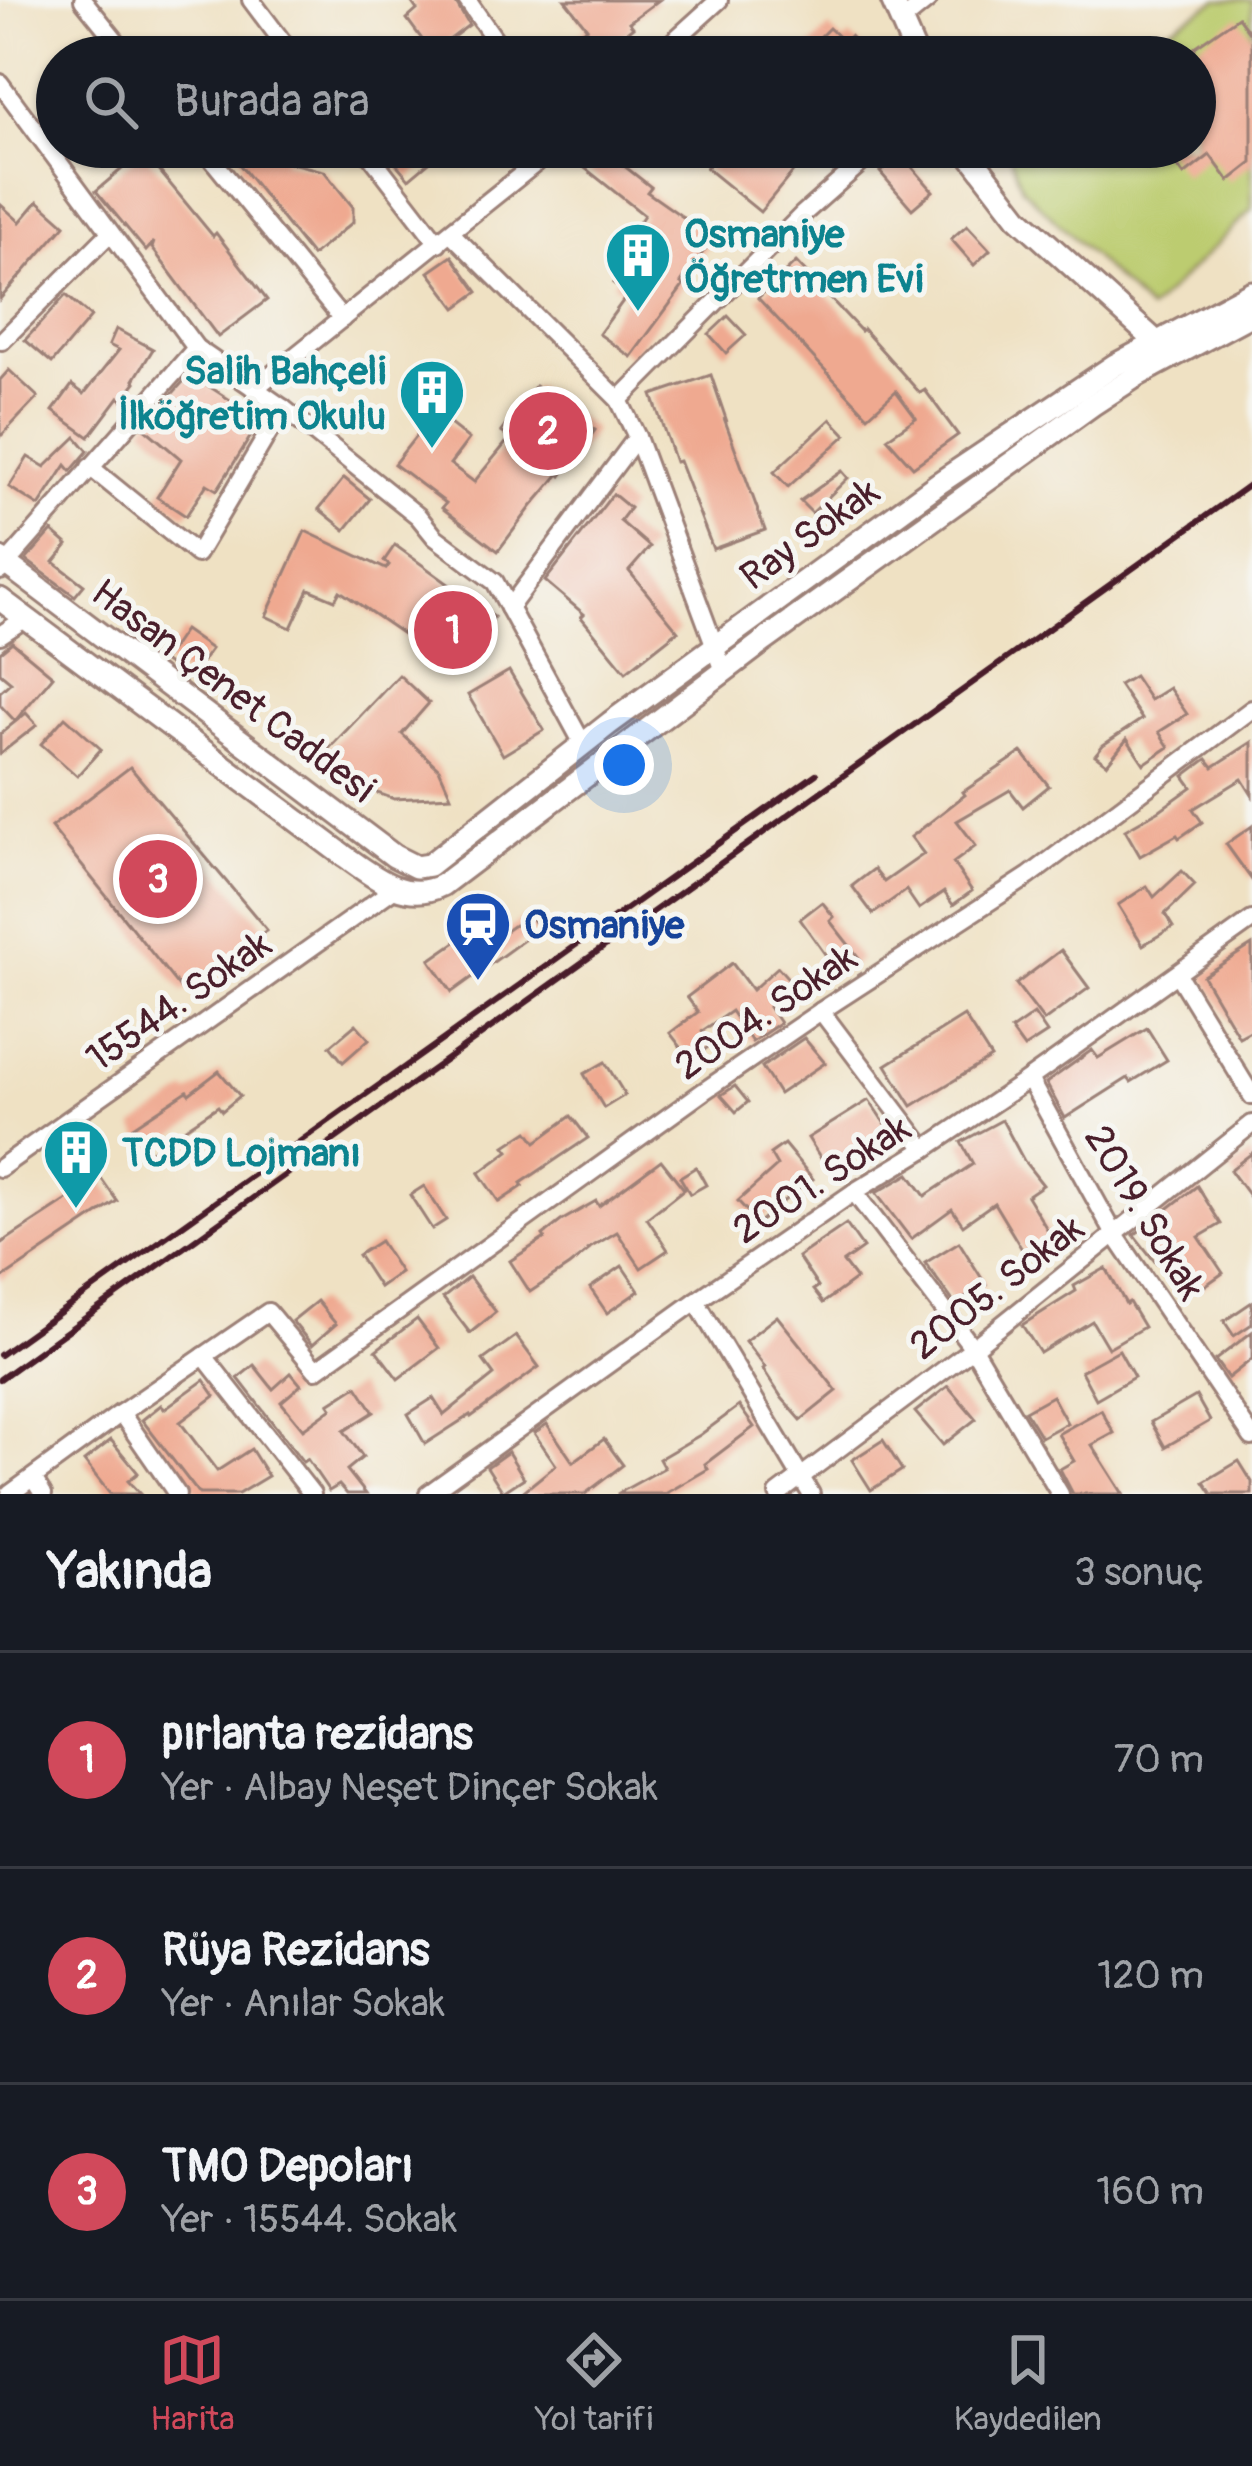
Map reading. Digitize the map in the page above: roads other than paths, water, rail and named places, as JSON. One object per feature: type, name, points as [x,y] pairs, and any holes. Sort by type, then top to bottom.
[{"type":"street","points":[[83,0],[113,36]]},
{"type":"street","points":[[250,0],[278,36]]},
{"type":"street","points":[[467,0],[492,36]]},
{"type":"street","points":[[679,36],[719,0]]},
{"type":"street","points":[[892,0],[908,36]]},
{"type":"street","points":[[902,21],[928,0]]},
{"type":"street","points":[[0,83],[36,132]]},
{"type":"street","points":[[62,168],[196,348],[283,408],[495,582],[583,744]]},
{"type":"street","points":[[219,168],[342,320]]},
{"type":"street","points":[[382,168],[444,238],[619,400],[724,671]]},
{"type":"street","points":[[254,389],[530,168]]},
{"type":"street","points":[[619,400],[803,214],[855,168]]},
{"type":"street","points":[[980,168],[1018,217],[1164,349]]},
{"type":"street","points":[[2,341],[110,233]]},
{"type":"street","name":"Ray Sokak","points":[[429,865],[715,645],[939,483],[1115,365],[1164,349],[1252,292]]},
{"type":"street","points":[[0,599],[343,855],[395,888],[416,893],[442,885],[724,671],[1164,349],[1252,314]]},
{"type":"street","points":[[2,565],[196,348]]},
{"type":"street","points":[[90,467],[197,554],[283,408]]},
{"type":"street","points":[[509,608],[637,437]]},
{"type":"street","name":"Hasan Çenet Caddesi","points":[[2,565],[394,856],[416,867],[429,865]]},
{"type":"street","points":[[0,635],[26,618]]},
{"type":"street","name":"2004. Sokak","points":[[204,1356],[268,1312],[316,1370],[685,1105],[1029,876],[1252,709]]},
{"type":"street","name":"15544. Sokak","points":[[0,1168],[395,888]]},
{"type":"street","name":"2001. Sokak","points":[[428,1494],[696,1301],[1029,1079],[1252,920]]},
{"type":"street","points":[[1178,975],[1252,1096]]},
{"type":"street","points":[[821,1011],[925,1149]]},
{"type":"street","name":"2019. Sokak","points":[[1029,1079],[1115,1235],[1252,1437]]},
{"type":"street","name":"2005. Sokak","points":[[778,1494],[973,1348],[1252,1124]]},
{"type":"street","points":[[854,1192],[973,1348],[1060,1494]]},
{"type":"street","points":[[696,1301],[812,1494]]},
{"type":"street","points":[[10,1494],[204,1356],[312,1494]]},
{"type":"street","points":[[121,1413],[177,1494]]},
{"type":"street","points":[[33,1478],[43,1494]]},
{"type":"railway","points":[[0,1379],[1252,483]]},
{"type":"railway","points":[[0,1355],[816,774]]},
{"type":"place","name":"Osmaniye Öğretrmen Evi","points":[[638,314]]},
{"type":"place","name":"Rüya Rezidans","points":[[548,431]]},
{"type":"place","name":"Salih Bahçeli İlköğretim Okulu","points":[[432,451]]},
{"type":"place","name":"pırlanta rezidans","points":[[453,630]]},
{"type":"place","name":"TMO Depoları","points":[[158,879]]},
{"type":"place","name":"Osmaniye","points":[[478,983]]},
{"type":"place","name":"TCDD Lojmanı","points":[[76,1211]]}]
